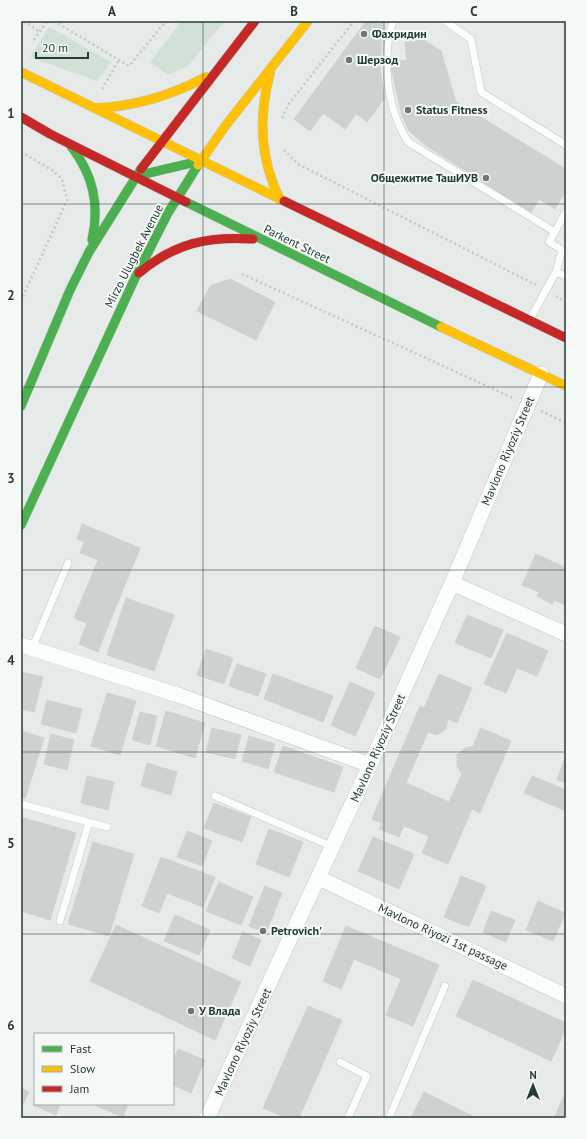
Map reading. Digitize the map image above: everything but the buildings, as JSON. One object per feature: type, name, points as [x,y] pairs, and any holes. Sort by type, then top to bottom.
[{"type":"main road","points":[[21,406],[70,290],[89,252],[136,176],[160,141],[254,21]]},
{"type":"main road","name":"Mirzo Ulugbek Avenue","points":[[21,525],[151,244],[177,197],[200,161],[226,125],[308,21]]},
{"type":"main road","points":[[272,67],[263,100],[261,135],[266,170],[280,200]]},
{"type":"main road","points":[[21,72],[200,161],[566,338]]},
{"type":"main road","points":[[90,107],[120,107],[150,102],[178,91],[214,72]]},
{"type":"main road","name":"Parkent Street","points":[[21,117],[69,143],[260,239],[566,386]]},
{"type":"main road","points":[[160,141],[177,197]]},
{"type":"main road","points":[[69,143],[86,165],[95,189],[96,218],[89,252]]},
{"type":"main road","points":[[136,176],[200,161]]},
{"type":"main road","points":[[136,276],[159,257],[188,243],[221,238],[260,239]]},
{"type":"street","name":"Mavlono Riyoziy Street","points":[[207,1118],[334,847],[452,583],[541,374]]},
{"type":"street","points":[[452,583],[566,634]]},
{"type":"street","points":[[27,647],[181,696],[370,765]]},
{"type":"street","name":"Mavlono Riyozi 1st passage","points":[[320,878],[566,996]]},
{"type":"lane","points":[[393,21],[386,57],[387,78],[400,129],[408,142],[555,232]]},
{"type":"lane","points":[[446,21],[471,39],[481,92],[566,145]]},
{"type":"lane","points":[[529,320],[556,272],[562,250],[549,242],[566,212]]},
{"type":"lane","points":[[556,272],[566,276]]},
{"type":"lane","points":[[27,647],[68,563]]},
{"type":"lane","points":[[215,796],[334,847]]},
{"type":"lane","points":[[21,804],[107,827]]},
{"type":"lane","points":[[60,921],[89,822]]},
{"type":"lane","points":[[389,1118],[445,986]]},
{"type":"lane","points":[[340,1062],[367,1076],[348,1118]]},
{"type":"path","points":[[24,21],[40,32]]},
{"type":"path","points":[[34,40],[47,21]]},
{"type":"path","points":[[54,21],[129,66],[166,21]]},
{"type":"path","points":[[281,121],[288,105],[354,21]]},
{"type":"path","points":[[99,95],[119,60]]},
{"type":"path","points":[[281,147],[298,164],[546,290],[566,302]]},
{"type":"path","points":[[21,152],[52,170],[62,179],[67,200],[21,301]]},
{"type":"path","points":[[242,274],[528,404],[566,423]]},
{"type":"green space","points":[[182,21],[224,21],[188,66],[168,75],[150,62]]},
{"type":"green space","points":[[49,27],[111,62],[97,81],[30,57]]},
{"type":"traffic: fast","points":[[71,146],[85,168],[93,190],[95,214],[92,240]]},
{"type":"traffic: fast","points":[[136,176],[200,161]]},
{"type":"traffic: fast","points":[[21,525],[136,276],[168,213],[198,165]]},
{"type":"traffic: fast","points":[[21,406],[70,290],[89,252],[141,169]]},
{"type":"traffic: fast","points":[[186,202],[441,327]]},
{"type":"traffic: slow","points":[[198,165],[226,125],[308,21]]},
{"type":"traffic: slow","points":[[21,72],[284,201]]},
{"type":"traffic: slow","points":[[270,73],[264,106],[263,138],[268,169],[280,200]]},
{"type":"traffic: slow","points":[[94,108],[138,103],[166,95],[206,77]]},
{"type":"traffic: slow","points":[[441,327],[566,386]]},
{"type":"traffic: jam","points":[[141,169],[255,21]]},
{"type":"traffic: jam","points":[[21,117],[50,134],[186,202]]},
{"type":"traffic: jam","points":[[284,201],[566,338]]},
{"type":"traffic: jam","points":[[139,273],[152,263],[179,248],[221,239],[253,239]]},
{"type":"place","name":"Фахридин","points":[[364,34]]},
{"type":"place","name":"Шерзод","points":[[349,60]]},
{"type":"place","name":"Status Fitness","points":[[408,110]]},
{"type":"place","name":"Общежитие ТашИУВ","points":[[486,178]]},
{"type":"place","name":"Petrovich'","points":[[263,931]]},
{"type":"place","name":"У Влада","points":[[191,1011]]}]
